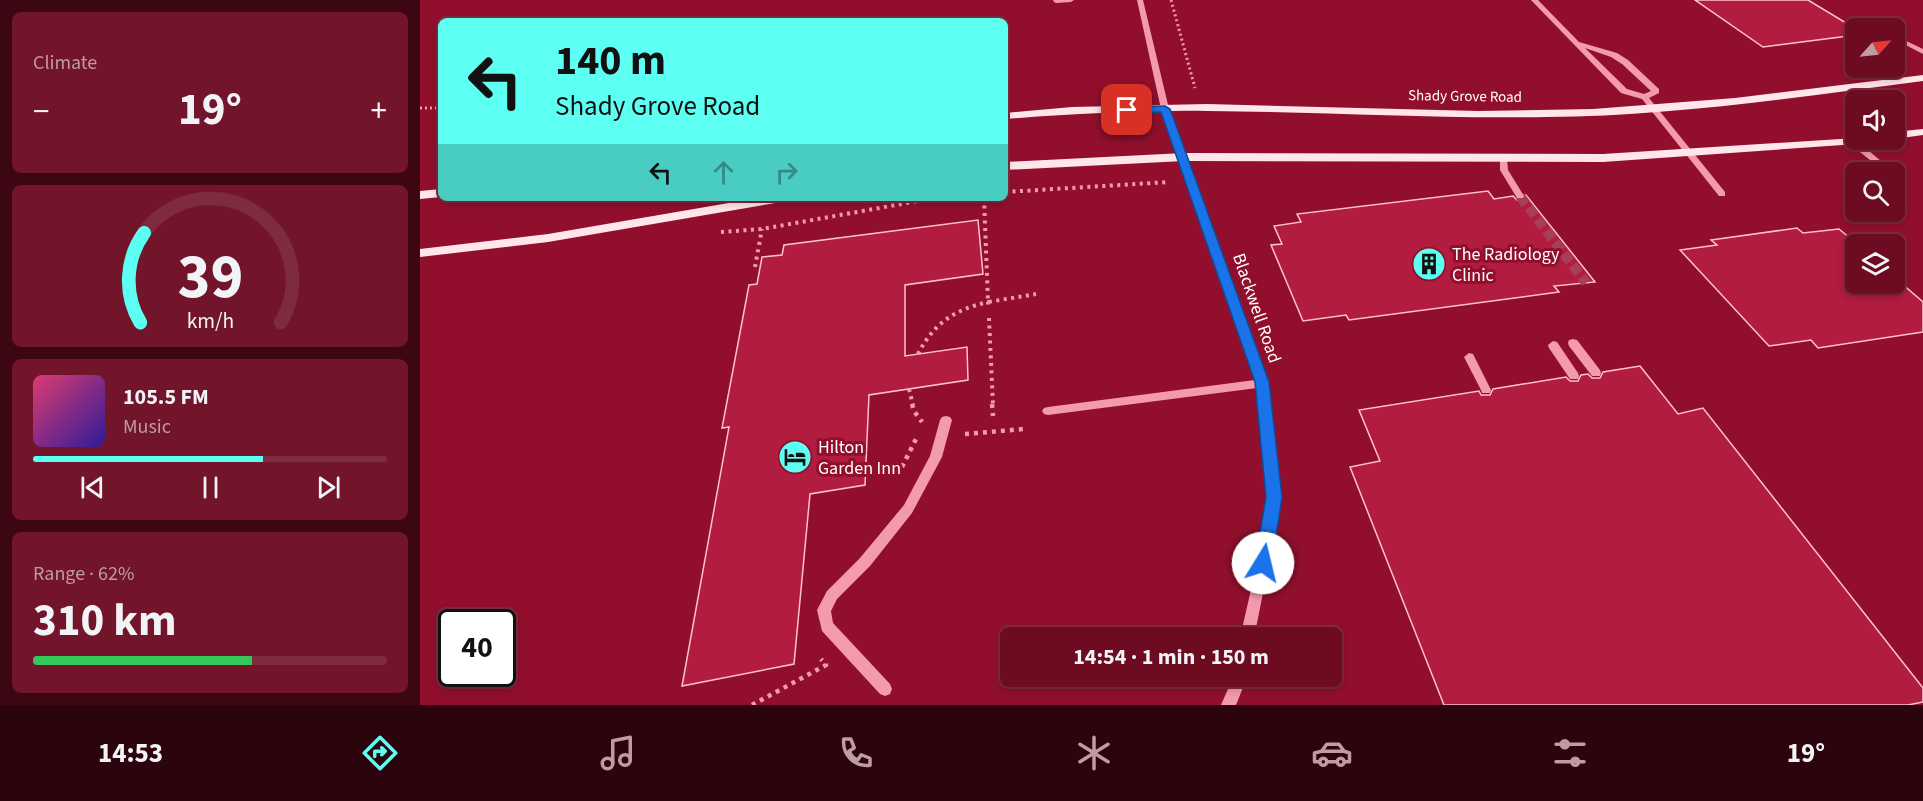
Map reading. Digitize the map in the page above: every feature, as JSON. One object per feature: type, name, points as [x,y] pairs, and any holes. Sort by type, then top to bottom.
[{"type":"main road","name":"Shady Grove Road","points":[[1008,116],[1165,109],[1546,114],[1653,109],[1793,95],[1923,78]]},
{"type":"main road","points":[[1905,134],[1923,132]]},
{"type":"main road","points":[[1008,166],[1184,157],[1603,158],[1845,143]]},
{"type":"main road","points":[[420,195],[438,193]]},
{"type":"main road","points":[[420,253],[548,238],[764,201]]},
{"type":"street","points":[[1056,1],[1071,0]]},
{"type":"street","name":"Blackwell Road","points":[[1140,0],[1165,109],[1184,157],[1262,382],[1274,497],[1249,627]]},
{"type":"street","points":[[1534,0],[1624,91],[1645,97],[1686,153],[1722,194]]},
{"type":"street","points":[[1905,43],[1923,52]]},
{"type":"street","points":[[1580,44],[1614,55],[1625,62],[1656,91],[1645,97]]},
{"type":"street","points":[[1863,150],[1878,162]]},
{"type":"street","points":[[1503,158],[1504,170],[1520,196]]},
{"type":"street","points":[[1573,343],[1596,373]]},
{"type":"street","points":[[1553,345],[1574,376]]},
{"type":"street","points":[[1469,357],[1486,390]]},
{"type":"street","points":[[1048,411],[1262,382]]},
{"type":"street","points":[[885,689],[827,626],[824,610],[832,595],[865,562],[909,508],[936,457],[946,420]]},
{"type":"street","points":[[1228,705],[1236,687]]},
{"type":"path","points":[[1171,0],[1196,89]]},
{"type":"path","points":[[420,108],[438,108]]},
{"type":"path","points":[[984,201],[988,304]]},
{"type":"path","points":[[755,267],[762,228]]},
{"type":"path","points":[[918,354],[927,334],[942,319],[955,311],[1036,294]]},
{"type":"path","points":[[989,318],[993,416]]},
{"type":"path","points":[[909,389],[914,411],[923,426]]},
{"type":"path","points":[[955,434],[1024,429]]},
{"type":"building","points":[[1695,0],[1808,0],[1845,22],[1845,36],[1763,47]]},
{"type":"building","name":"The Radiology Clinic","points":[[1488,191],[1494,199],[1513,196],[1517,200],[1523,200],[1526,195],[1595,282],[1554,286],[1559,292],[1349,320],[1346,315],[1303,321],[1271,245],[1282,244],[1274,226],[1301,222],[1297,214]]},
{"type":"building","name":"Hilton Garden Inn","points":[[978,220],[983,274],[905,285],[905,356],[967,347],[968,380],[869,395],[865,485],[810,494],[794,664],[682,686],[729,427],[722,428],[749,285],[757,284],[762,257],[782,255],[784,245]]},
{"type":"building","points":[[1797,228],[1803,233],[1839,229],[1845,234],[1845,294],[1905,294],[1905,286],[1923,302],[1923,332],[1818,348],[1811,340],[1769,346],[1680,250],[1717,245],[1711,240]]},
{"type":"building","points":[[1640,366],[1678,414],[1703,408],[1923,688],[1923,702],[1908,705],[1444,705],[1350,467],[1380,461],[1359,410],[1479,391],[1481,395],[1490,395],[1493,389],[1566,377],[1570,381],[1578,381],[1581,375],[1588,374],[1592,378],[1600,378],[1603,372]]},
{"type":"tunnel","points":[[1520,196],[1586,283]]},
{"type":"place","name":"The Radiology Clinic","points":[[1429,264]]},
{"type":"place","name":"Hilton Garden Inn","points":[[795,457]]},
{"type":"route","points":[[1127,110],[1165,109],[1184,157],[1262,382],[1274,497],[1263,563]]}]
